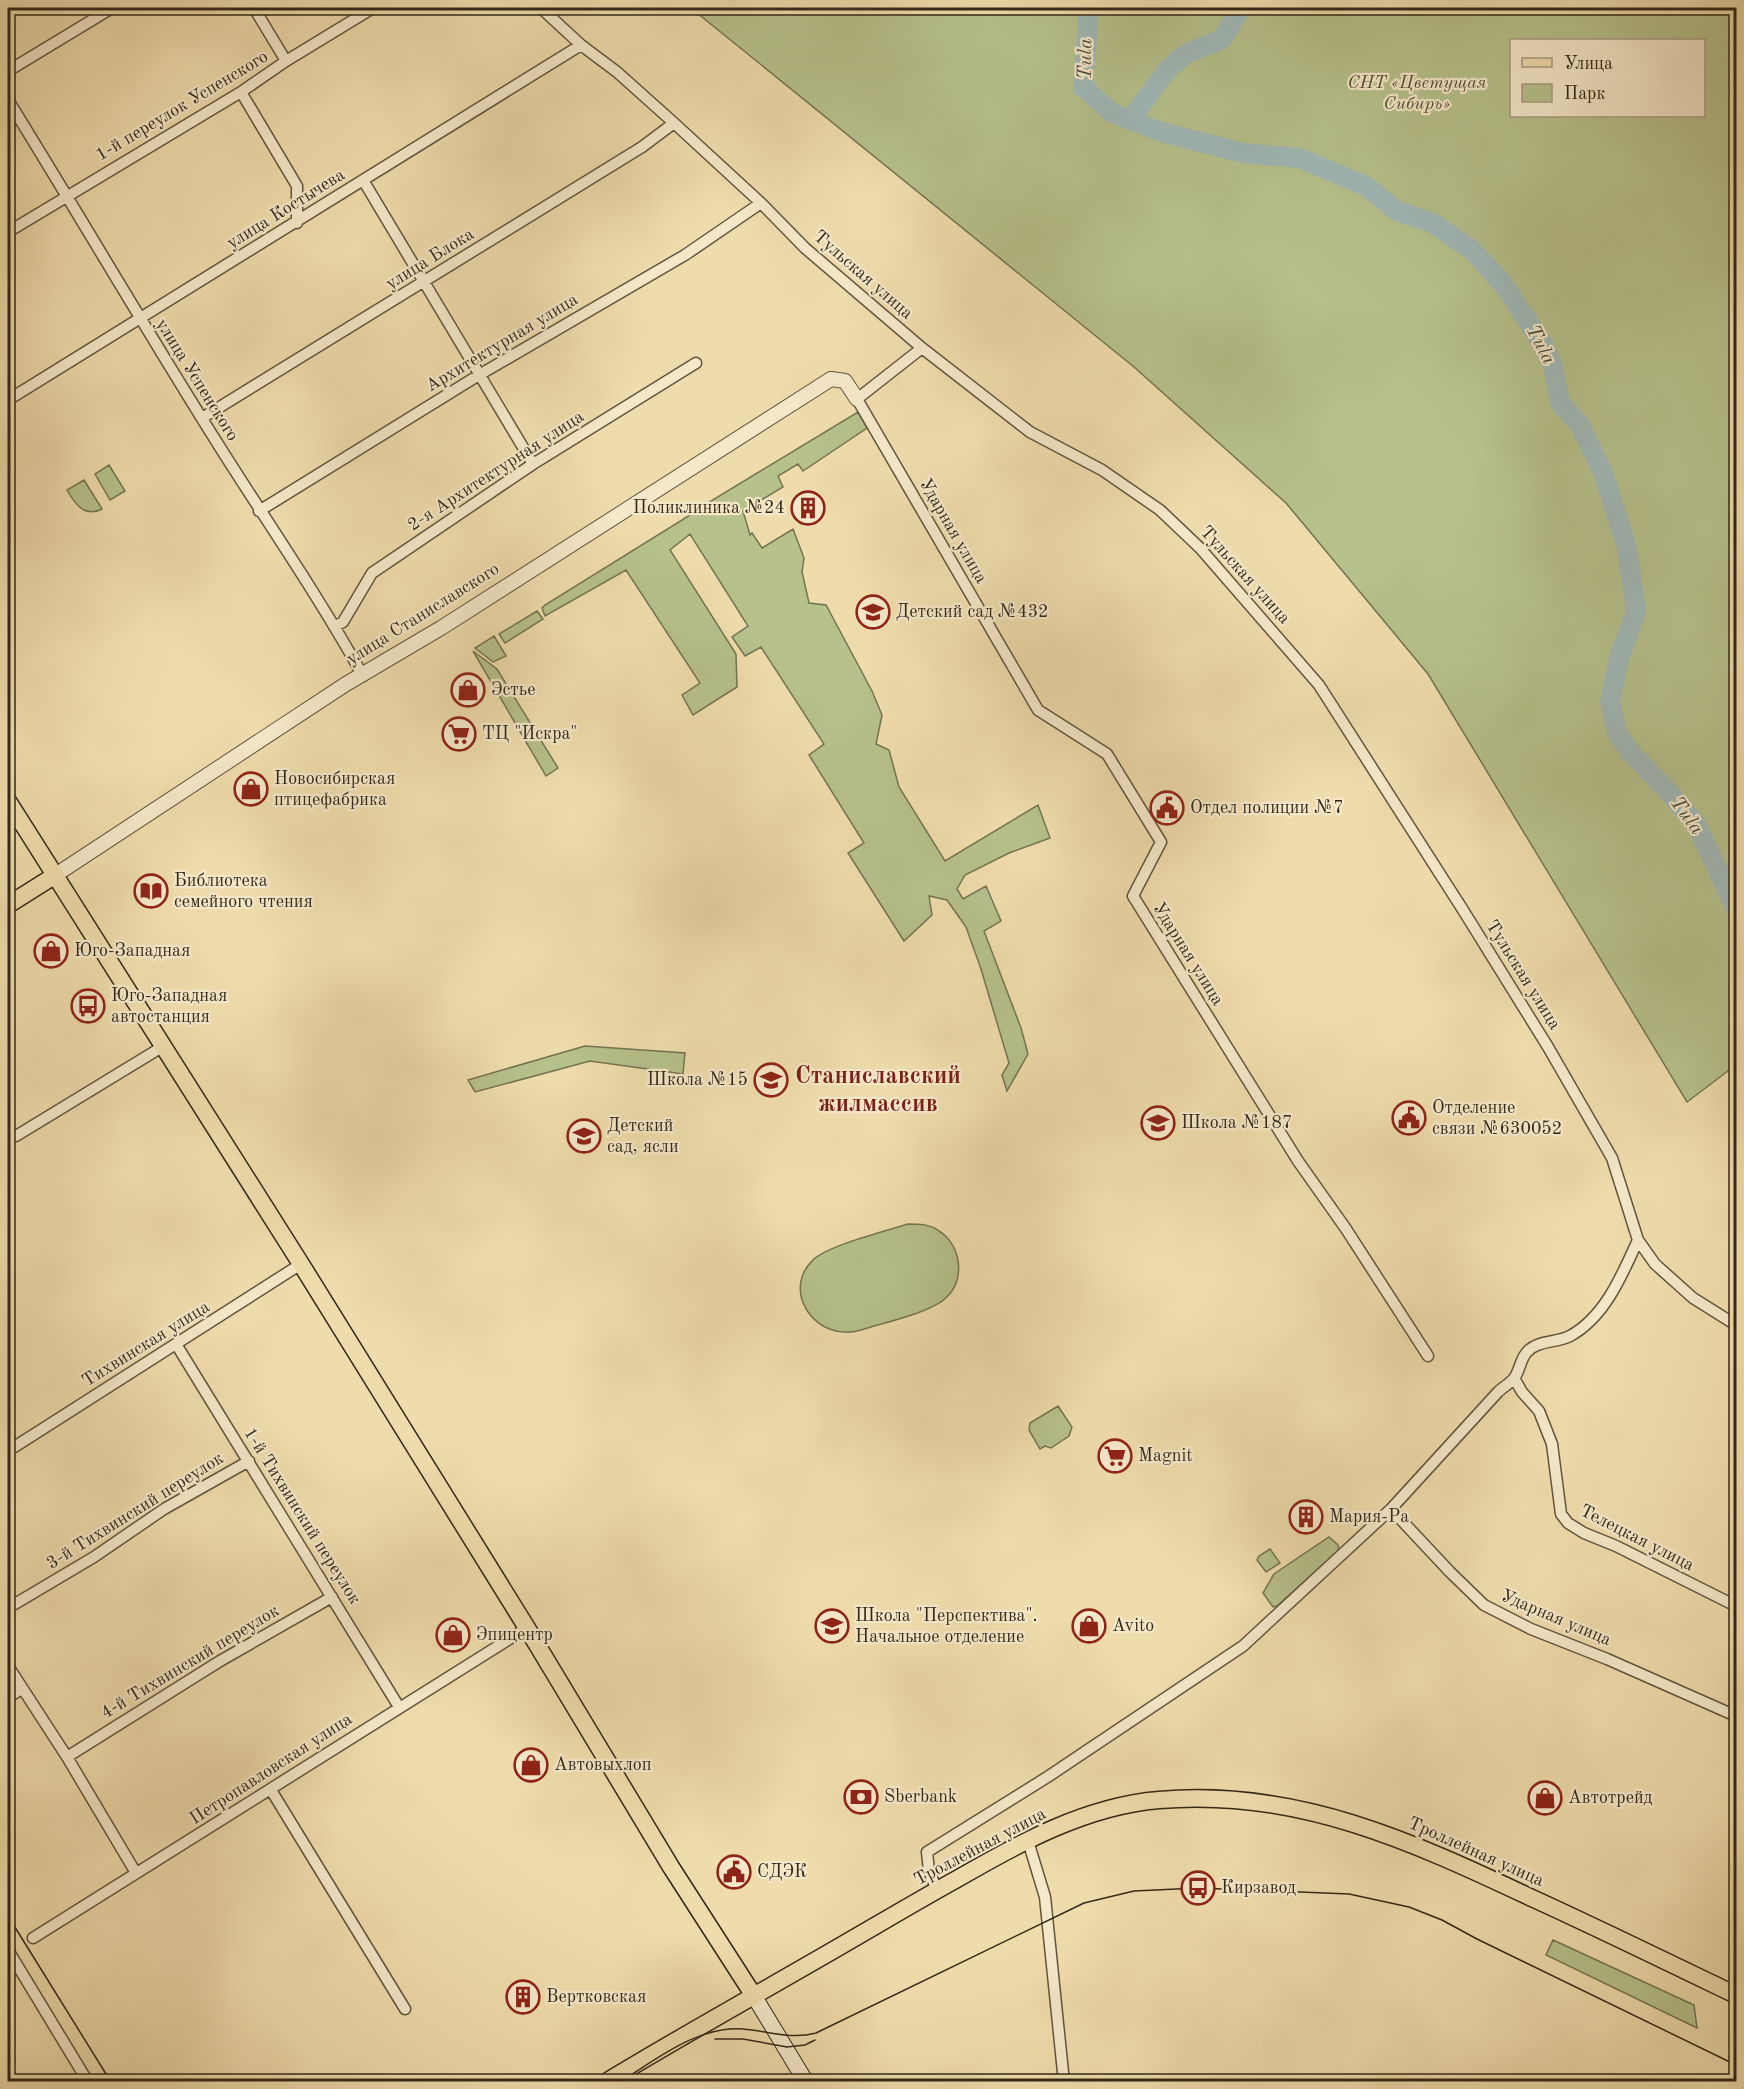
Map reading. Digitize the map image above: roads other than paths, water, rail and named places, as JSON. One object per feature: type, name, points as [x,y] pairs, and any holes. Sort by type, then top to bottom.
[{"type":"main road","points":[[8,801],[301,1264],[527,1628],[671,1867],[806,2082]]},
{"type":"main road","name":"улица Станиславского","points":[[8,905],[54,876]]},
{"type":"main road","name":"Троллейная улица","points":[[606,2082],[681,2036],[937,1890],[1028,1841],[1072,1821],[1117,1807],[1156,1800],[1220,1799],[1273,1803],[1332,1816],[1381,1831],[1504,1884],[1737,1995]]},
{"type":"street","points":[[8,71],[112,8]]},
{"type":"street","points":[[254,8],[286,61]]},
{"type":"street","name":"1-й переулок Успенского","points":[[8,232],[66,195],[241,93],[286,61],[373,8]]},
{"type":"street","name":"Тульская улица","points":[[541,8],[581,45],[617,72],[674,123],[761,203],[805,248],[922,348],[1030,432],[1102,470],[1160,510],[1200,548],[1319,685],[1548,1047],[1612,1158],[1638,1240],[1654,1264],[1693,1298],[1737,1325]]},
{"type":"street","name":"улица Костычева","points":[[8,400],[581,45]]},
{"type":"street","points":[[241,93],[297,186],[297,223]]},
{"type":"street","name":"улица Успенского","points":[[8,100],[139,318],[335,626],[363,676]]},
{"type":"street","name":"улица Блока","points":[[202,418],[642,147],[674,123]]},
{"type":"street","points":[[363,180],[533,464]]},
{"type":"street","name":"Архитектурная улица","points":[[260,511],[479,375],[685,255],[761,203]]},
{"type":"street","points":[[857,399],[922,348]]},
{"type":"street","name":"2-я Архитектурная улица","points":[[335,626],[343,621],[372,573],[533,464],[696,363]]},
{"type":"street","name":"улица Станиславского","points":[[54,876],[218,766],[346,684],[441,628],[831,379],[844,381],[857,399]]},
{"type":"street","name":"Ударная улица","points":[[857,399],[1038,710],[1107,754],[1161,842],[1133,896],[1298,1161],[1346,1229],[1428,1356]]},
{"type":"street","points":[[16,1136],[162,1047]]},
{"type":"street","points":[[937,1890],[929,1871],[927,1852],[1049,1776],[1243,1646],[1391,1509],[1498,1392],[1514,1378],[1527,1351],[1542,1344],[1567,1338],[1582,1329],[1594,1317],[1624,1270],[1638,1240]]},
{"type":"street","name":"Тихвинская улица","points":[[8,1451],[301,1264]]},
{"type":"street","name":"1-й Тихвинский переулок","points":[[176,1344],[399,1707]]},
{"type":"street","name":"Телецкая улица","points":[[1514,1378],[1522,1392],[1539,1411],[1552,1444],[1561,1514],[1568,1523],[1584,1533],[1737,1606]]},
{"type":"street","name":"3-й Тихвинский переулок","points":[[8,1608],[94,1557],[164,1509],[249,1461]]},
{"type":"street","name":"Ударная улица","points":[[1391,1509],[1484,1605],[1531,1629],[1607,1659],[1737,1716]]},
{"type":"street","name":"4-й Тихвинский переулок","points":[[67,1757],[211,1666],[332,1597]]},
{"type":"street","name":"Петропавловская улица","points":[[33,1938],[527,1628]]},
{"type":"street","points":[[8,1666],[67,1757],[136,1873]]},
{"type":"street","points":[[8,1698],[21,1689]]},
{"type":"street","points":[[271,1790],[405,2009]]},
{"type":"street","points":[[1028,1841],[1045,1897],[1064,2082]]},
{"type":"street","points":[[9,1956],[88,2082]]},
{"type":"waterway","name":"Tula","points":[[1089,8],[1083,87],[1112,113],[1161,132],[1243,153],[1299,158],[1366,186],[1397,211],[1433,223],[1473,251],[1504,285],[1543,344],[1553,366],[1560,403],[1580,425],[1604,475],[1627,548],[1636,612],[1619,658],[1610,702],[1617,733],[1631,753],[1696,824],[1736,909]]},
{"type":"waterway","points":[[1130,120],[1168,69],[1186,54],[1222,39],[1241,8]]},
{"type":"tram line","points":[[620,2082],[663,2054],[694,2038],[710,2033],[726,2029],[798,2036],[816,2033],[1084,1903],[1134,1891],[1198,1888],[1349,1894],[1409,1907],[1442,1920],[1736,2065]]},
{"type":"tram line","points":[[8,1916],[111,2082]]},
{"type":"tram line","points":[[715,2039],[743,2039],[787,2047],[805,2045],[815,2040]]},
{"type":"place","name":"Поликлиника №24","points":[[808,508]]},
{"type":"place","name":"Детский сад №432","points":[[873,612]]},
{"type":"place","name":"Эстье","points":[[468,690]]},
{"type":"place","name":"ТЦ \"Искра\"","points":[[459,734]]},
{"type":"place","name":"Новосибирская птицефабрика","points":[[251,789]]},
{"type":"place","name":"Отдел полиции №7","points":[[1167,808]]},
{"type":"place","name":"Библиотека семейного чтения","points":[[151,891]]},
{"type":"place","name":"Юго-Западная","points":[[51,951]]},
{"type":"place","name":"Юго-Западная автостанция","points":[[88,1006]]},
{"type":"place","name":"Школа №15","points":[[771,1080]]},
{"type":"place","name":"Отделение связи №630052","points":[[1409,1118]]},
{"type":"place","name":"Школа №187","points":[[1158,1123]]},
{"type":"place","name":"Детский сад, ясли","points":[[584,1136]]},
{"type":"place","name":"Magnit","points":[[1115,1456]]},
{"type":"place","name":"Мария-Ра","points":[[1306,1517]]},
{"type":"place","name":"Школа \"Перспектива\". Начальное отделение","points":[[832,1626]]},
{"type":"place","name":"Avito","points":[[1089,1626]]},
{"type":"place","name":"Эпицентр","points":[[453,1635]]},
{"type":"place","name":"Автовыхлоп","points":[[531,1765]]},
{"type":"place","name":"Sberbank","points":[[861,1797]]},
{"type":"place","name":"Автотрейд","points":[[1545,1798]]},
{"type":"place","name":"СДЭК","points":[[734,1872]]},
{"type":"place","name":"Кирзавод","points":[[1198,1888]]},
{"type":"place","name":"Вертковская","points":[[523,1997]]},
{"type":"district","name":"Станиславский жилмассив","points":[[878,1091]]},
{"type":"park label","name":"СНТ «Цветущая Сибирь»","points":[[1417,94]]}]
